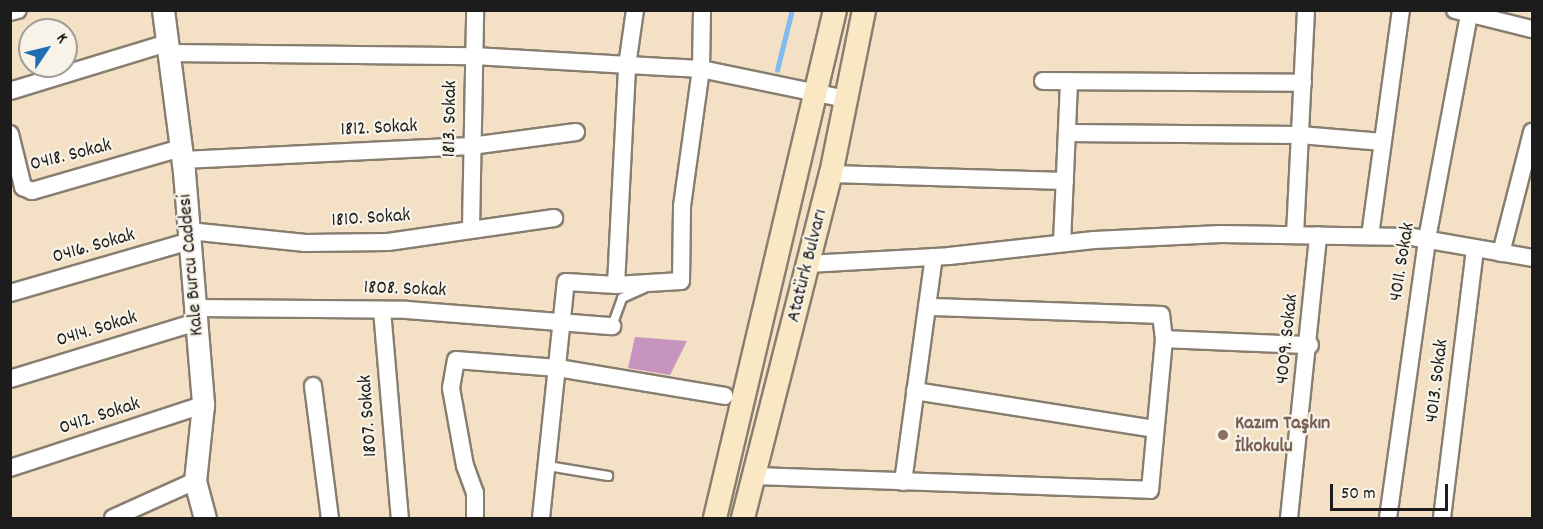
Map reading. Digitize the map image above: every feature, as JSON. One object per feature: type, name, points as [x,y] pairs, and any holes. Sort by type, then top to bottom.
[{"type":"main road","name":"Atatürk Bulvarı","points":[[715,519],[814,93],[836,10]]},
{"type":"main road","name":"Atatürk Bulvarı","points":[[743,519],[831,174],[864,10]]},
{"type":"street","points":[[10,12],[18,10]]},
{"type":"street","name":"Kale Burcu Caddesi","points":[[163,10],[190,236],[203,405],[195,481],[205,519]]},
{"type":"street","name":"1813. Sokak","points":[[471,228],[475,10]]},
{"type":"street","points":[[616,285],[627,66],[635,10]]},
{"type":"street","points":[[541,519],[567,282],[616,285],[681,281],[682,206],[701,69],[702,10]]},
{"type":"street","points":[[1295,235],[1306,10]]},
{"type":"street","points":[[1370,236],[1401,10]]},
{"type":"street","points":[[1462,12],[1533,28]]},
{"type":"street","name":"4011. Sokak","points":[[1388,519],[1426,239],[1462,12]]},
{"type":"street","points":[[10,91],[168,48],[474,56],[701,69],[846,99]]},
{"type":"street","points":[[1042,81],[1303,83]]},
{"type":"street","points":[[1062,243],[1070,81]]},
{"type":"street","name":"1812. Sokak","points":[[182,154],[471,146],[576,132]]},
{"type":"street","points":[[1501,253],[1533,132]]},
{"type":"street","points":[[1067,133],[1300,135],[1383,142]]},
{"type":"street","name":"0418. Sokak","points":[[10,134],[23,187],[32,191],[182,154]]},
{"type":"street","points":[[831,174],[1065,181]]},
{"type":"street","name":"1810. Sokak","points":[[190,236],[305,243],[364,242],[554,218]]},
{"type":"street","points":[[808,264],[934,257],[1062,243],[1221,234],[1426,239],[1533,258]]},
{"type":"street","name":"4009. Sokak","points":[[1289,519],[1310,345],[1318,235]]},
{"type":"street","name":"0416. Sokak","points":[[10,293],[190,236]]},
{"type":"street","name":"4013. Sokak","points":[[1442,519],[1475,248]]},
{"type":"street","points":[[903,482],[934,257]]},
{"type":"street","points":[[755,476],[1150,490],[1164,339],[1161,315],[927,307]]},
{"type":"street","name":"1808. Sokak","points":[[196,315],[382,310],[612,326]]},
{"type":"street","name":"1807. Sokak","points":[[382,310],[400,519]]},
{"type":"street","name":"0414. Sokak","points":[[10,378],[196,315]]},
{"type":"street","points":[[1164,339],[1310,345]]},
{"type":"street","points":[[475,519],[475,493],[465,466],[451,388],[456,360],[558,368],[725,396]]},
{"type":"street","points":[[313,386],[330,519]]},
{"type":"street","points":[[915,391],[1154,429]]},
{"type":"street","name":"0412. Sokak","points":[[10,468],[203,405]]},
{"type":"street","points":[[113,519],[195,481]]},
{"type":"lane","points":[[612,326],[622,298],[655,282]]},
{"type":"lane","points":[[548,466],[608,476]]},
{"type":"building","points":[[635,337],[687,341],[670,375],[628,368]]},
{"type":"waterway","points":[[777,70],[792,10]]},
{"type":"place","name":"Kazım Taşkın İlkokulu","points":[[1223,435]]}]
